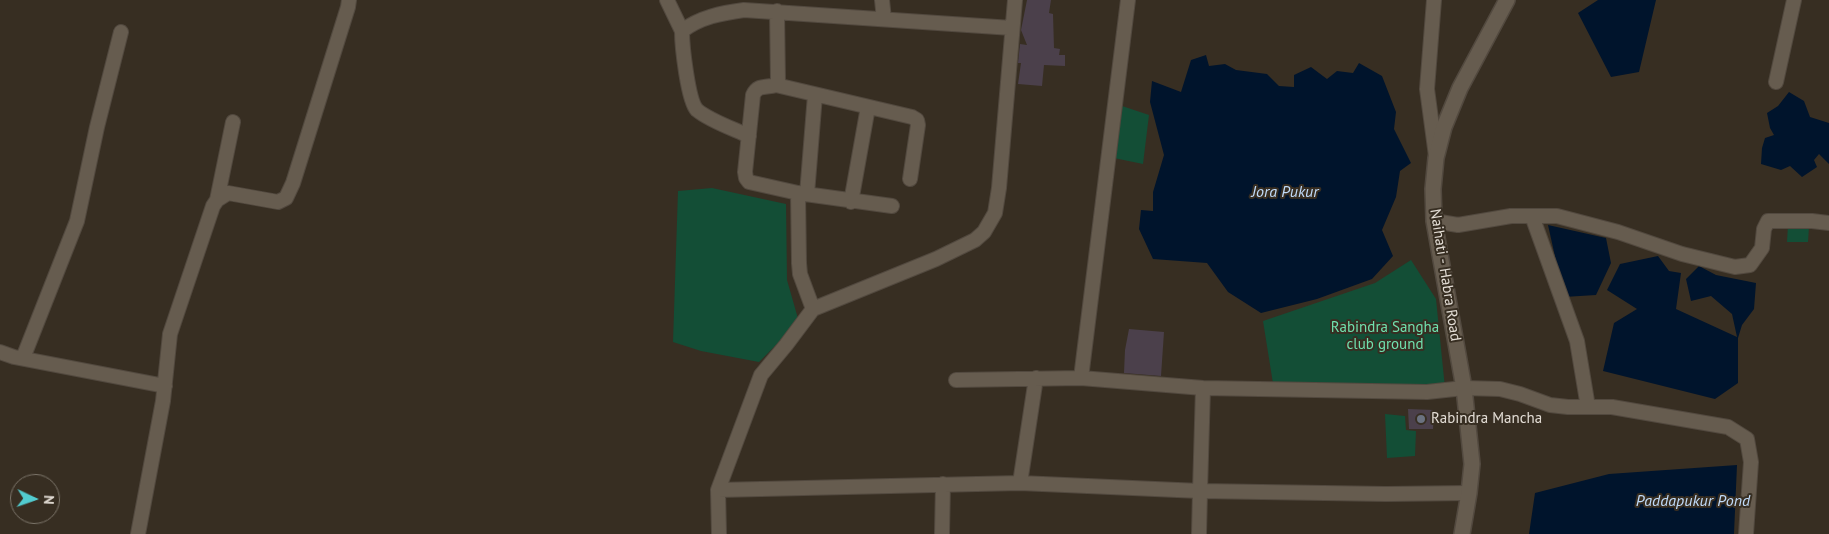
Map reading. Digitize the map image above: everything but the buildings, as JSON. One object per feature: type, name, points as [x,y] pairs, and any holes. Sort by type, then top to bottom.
[{"type":"main road","name":"Naihati - Habra Road","points":[[1462,534],[1472,464],[1464,388],[1434,221],[1433,189],[1436,158],[1444,126],[1460,88],[1507,0]]},
{"type":"street","points":[[217,200],[228,193],[278,202],[286,198],[293,183],[349,0]]},
{"type":"street","points":[[667,0],[682,31],[691,97],[695,108],[703,114],[749,136]]},
{"type":"street","points":[[882,0],[884,19]]},
{"type":"street","points":[[720,534],[718,490],[761,375],[813,309],[975,240],[984,232],[995,213],[999,188],[1015,0]]},
{"type":"street","points":[[1082,378],[1128,0]]},
{"type":"street","points":[[1434,0],[1427,89],[1436,158]]},
{"type":"street","points":[[1776,82],[1794,0]]},
{"type":"street","points":[[682,31],[693,22],[744,10],[1012,28]]},
{"type":"street","points":[[776,86],[778,82],[777,11]]},
{"type":"street","points":[[23,358],[77,221],[97,127],[121,32]]},
{"type":"street","points":[[892,206],[851,202],[750,182],[746,178],[745,172],[753,95],[756,89],[761,86],[776,86],[912,117],[917,120],[918,124],[910,179]]},
{"type":"street","points":[[813,309],[800,274],[799,263],[802,193],[815,95]]},
{"type":"street","points":[[851,202],[868,107]]},
{"type":"street","points":[[138,534],[165,386],[170,334],[213,206],[217,200],[233,122]]},
{"type":"street","points":[[1434,221],[1458,225],[1511,216],[1557,216],[1618,232],[1682,254],[1735,267],[1750,265],[1762,248],[1764,229],[1768,221],[1829,223]]},
{"type":"street","points":[[1532,216],[1577,341],[1588,407]]},
{"type":"street","points":[[0,352],[165,386]]},
{"type":"street","points":[[1020,483],[1036,378]]},
{"type":"street","points":[[956,380],[1082,378],[1203,388],[1427,392],[1464,388],[1500,389],[1550,405],[1612,407],[1728,427],[1747,439],[1751,462],[1746,534]]},
{"type":"street","points":[[1199,534],[1203,388]]},
{"type":"street","points":[[718,490],[1020,483],[1200,491],[1386,494],[1469,493]]},
{"type":"street","points":[[942,534],[943,484]]},
{"type":"green space","points":[[1122,106],[1149,115],[1143,164],[1114,158]]},
{"type":"green space","points":[[712,188],[786,204],[787,280],[799,322],[759,362],[701,351],[673,342],[678,191]]},
{"type":"green space","points":[[1788,225],[1809,227],[1808,242],[1787,242]]},
{"type":"green space","name":"Rabindra Sangha club ground","points":[[1411,260],[1436,299],[1445,388],[1275,396],[1263,321],[1375,283]]},
{"type":"green space","points":[[1385,414],[1405,416],[1406,430],[1416,431],[1415,456],[1387,458]]},
{"type":"water","points":[[1598,0],[1656,0],[1639,72],[1611,77],[1578,13]]},
{"type":"water","name":"Jora Pukur","points":[[1206,55],[1209,66],[1225,64],[1236,70],[1267,74],[1279,86],[1294,87],[1294,75],[1311,67],[1327,79],[1337,71],[1353,73],[1359,63],[1382,76],[1396,112],[1394,129],[1411,163],[1400,171],[1396,197],[1382,230],[1393,256],[1372,279],[1317,299],[1261,313],[1228,292],[1207,263],[1153,259],[1139,229],[1141,210],[1153,211],[1153,192],[1164,155],[1150,102],[1152,81],[1181,92],[1191,60]]},
{"type":"water","points":[[1789,92],[1804,101],[1810,117],[1829,123],[1829,164],[1819,154],[1814,160],[1817,167],[1802,177],[1790,166],[1781,170],[1761,164],[1765,138],[1774,135],[1770,128],[1767,113],[1778,106]]},
{"type":"water","points":[[1548,225],[1606,238],[1611,263],[1596,295],[1564,297]]},
{"type":"water","points":[[1658,256],[1669,271],[1681,273],[1676,309],[1737,337],[1732,314],[1711,296],[1691,301],[1686,279],[1699,266],[1716,275],[1756,283],[1754,309],[1742,325],[1738,338],[1738,383],[1715,399],[1603,371],[1614,323],[1637,309],[1607,290],[1620,264]]},
{"type":"water","name":"Paddapukur Pond","points":[[1737,465],[1734,534],[1529,534],[1535,493],[1609,474]]},
{"type":"place","name":"Rabindra Mancha","points":[[1421,419]]}]
